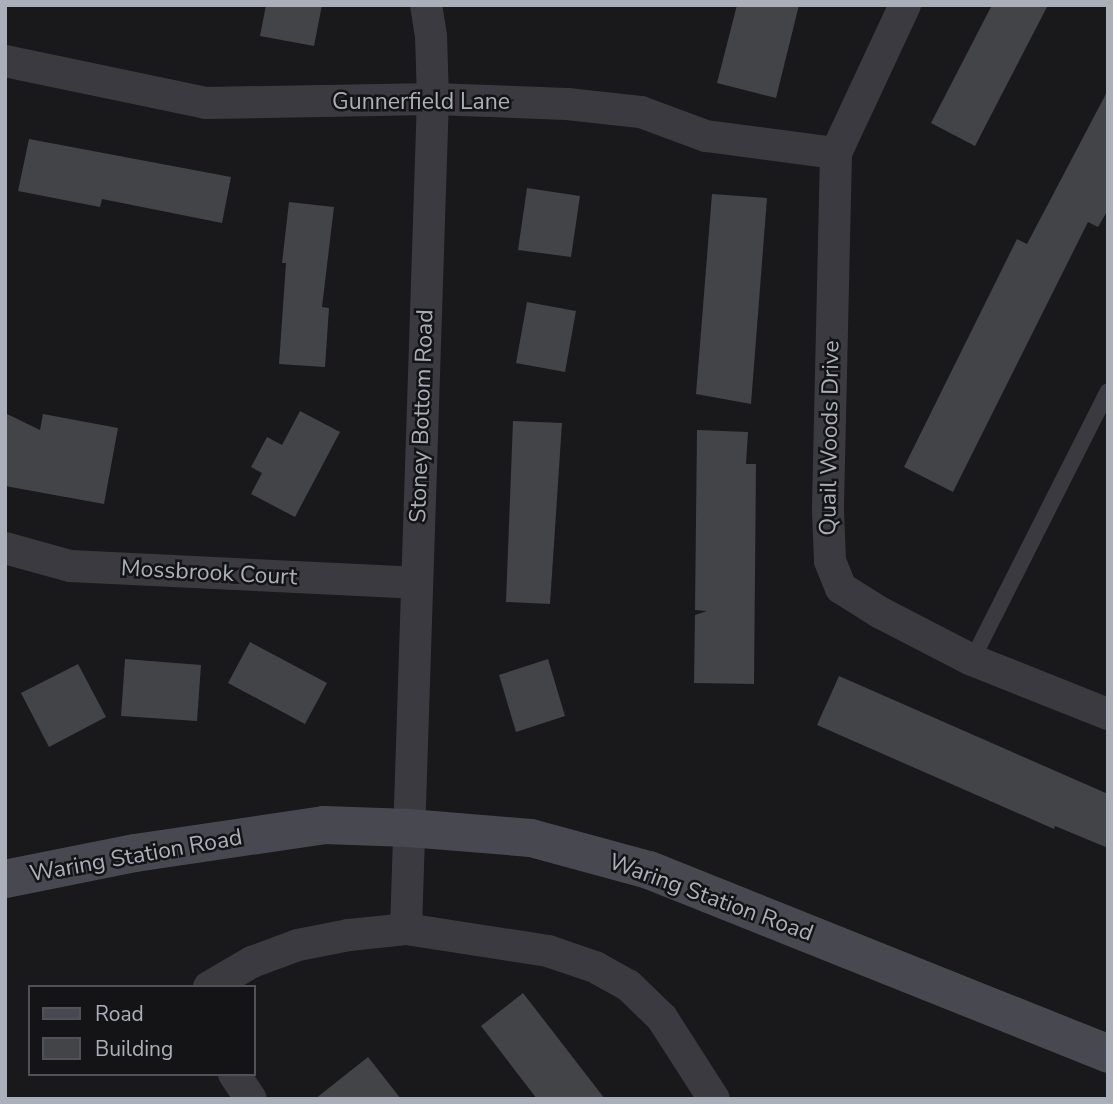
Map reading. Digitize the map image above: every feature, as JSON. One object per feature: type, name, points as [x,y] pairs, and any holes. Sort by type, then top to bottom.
[{"type":"street","name":"Stoney Bottom Road","points":[[406,929],[415,583],[433,99],[432,36],[426,5]]},
{"type":"street","name":"Quail Woods Drive","points":[[905,5],[836,153],[828,511],[830,561],[841,588],[879,612],[972,660],[1108,714]]},
{"type":"street","name":"Gunnerfield Lane","points":[[5,61],[206,103],[433,99],[567,104],[641,112],[706,136],[836,153]]},
{"type":"street","name":"Mossbrook Court","points":[[5,548],[70,566],[415,583]]},
{"type":"street","name":"Waring Station Road","points":[[5,879],[135,853],[324,825],[409,828],[531,838],[649,870],[1108,1054]]},
{"type":"street","points":[[212,985],[252,962],[298,945],[406,929],[548,951],[595,967],[628,985],[662,1018],[714,1099]]},
{"type":"street","points":[[235,1076],[251,1099]]},
{"type":"lane","points":[[972,660],[1108,391]]},
{"type":"building","points":[[266,5],[322,5],[314,46],[260,36]]},
{"type":"building","points":[[737,5],[799,5],[776,98],[717,83]]},
{"type":"building","points":[[992,5],[1048,5],[975,146],[931,123]]},
{"type":"building","points":[[1108,90],[1108,210],[1098,227],[1088,222],[953,492],[904,467],[1017,239],[1027,244]]},
{"type":"building","points":[[29,139],[231,177],[222,223],[102,199],[100,207],[18,191]]},
{"type":"building","points":[[527,188],[580,196],[571,257],[518,250]]},
{"type":"building","points":[[712,194],[767,198],[751,404],[696,394]]},
{"type":"building","points":[[289,202],[334,207],[322,307],[329,308],[325,367],[279,364],[286,263],[282,263]]},
{"type":"building","points":[[527,302],[576,311],[565,372],[516,363]]},
{"type":"building","points":[[300,411],[340,432],[295,517],[251,494],[262,473],[251,467],[267,437],[282,445]]},
{"type":"building","points":[[5,413],[40,430],[43,414],[118,428],[104,504],[5,486]]},
{"type":"building","points":[[513,421],[562,423],[550,604],[506,602]]},
{"type":"building","points":[[697,430],[748,432],[746,464],[756,464],[754,684],[694,683],[695,615],[707,611],[695,610]]},
{"type":"building","points":[[250,642],[327,683],[305,724],[228,683]]},
{"type":"building","points":[[125,659],[201,665],[197,721],[121,716]]},
{"type":"building","points":[[548,659],[565,716],[516,732],[499,675]]},
{"type":"building","points":[[78,664],[106,717],[49,747],[21,693]]},
{"type":"building","points":[[839,676],[1108,794],[1108,848],[1055,826],[1054,829],[817,725]]},
{"type":"building","points":[[523,993],[605,1099],[537,1099],[481,1026]]},
{"type":"building","points":[[368,1057],[401,1099],[315,1099]]}]
